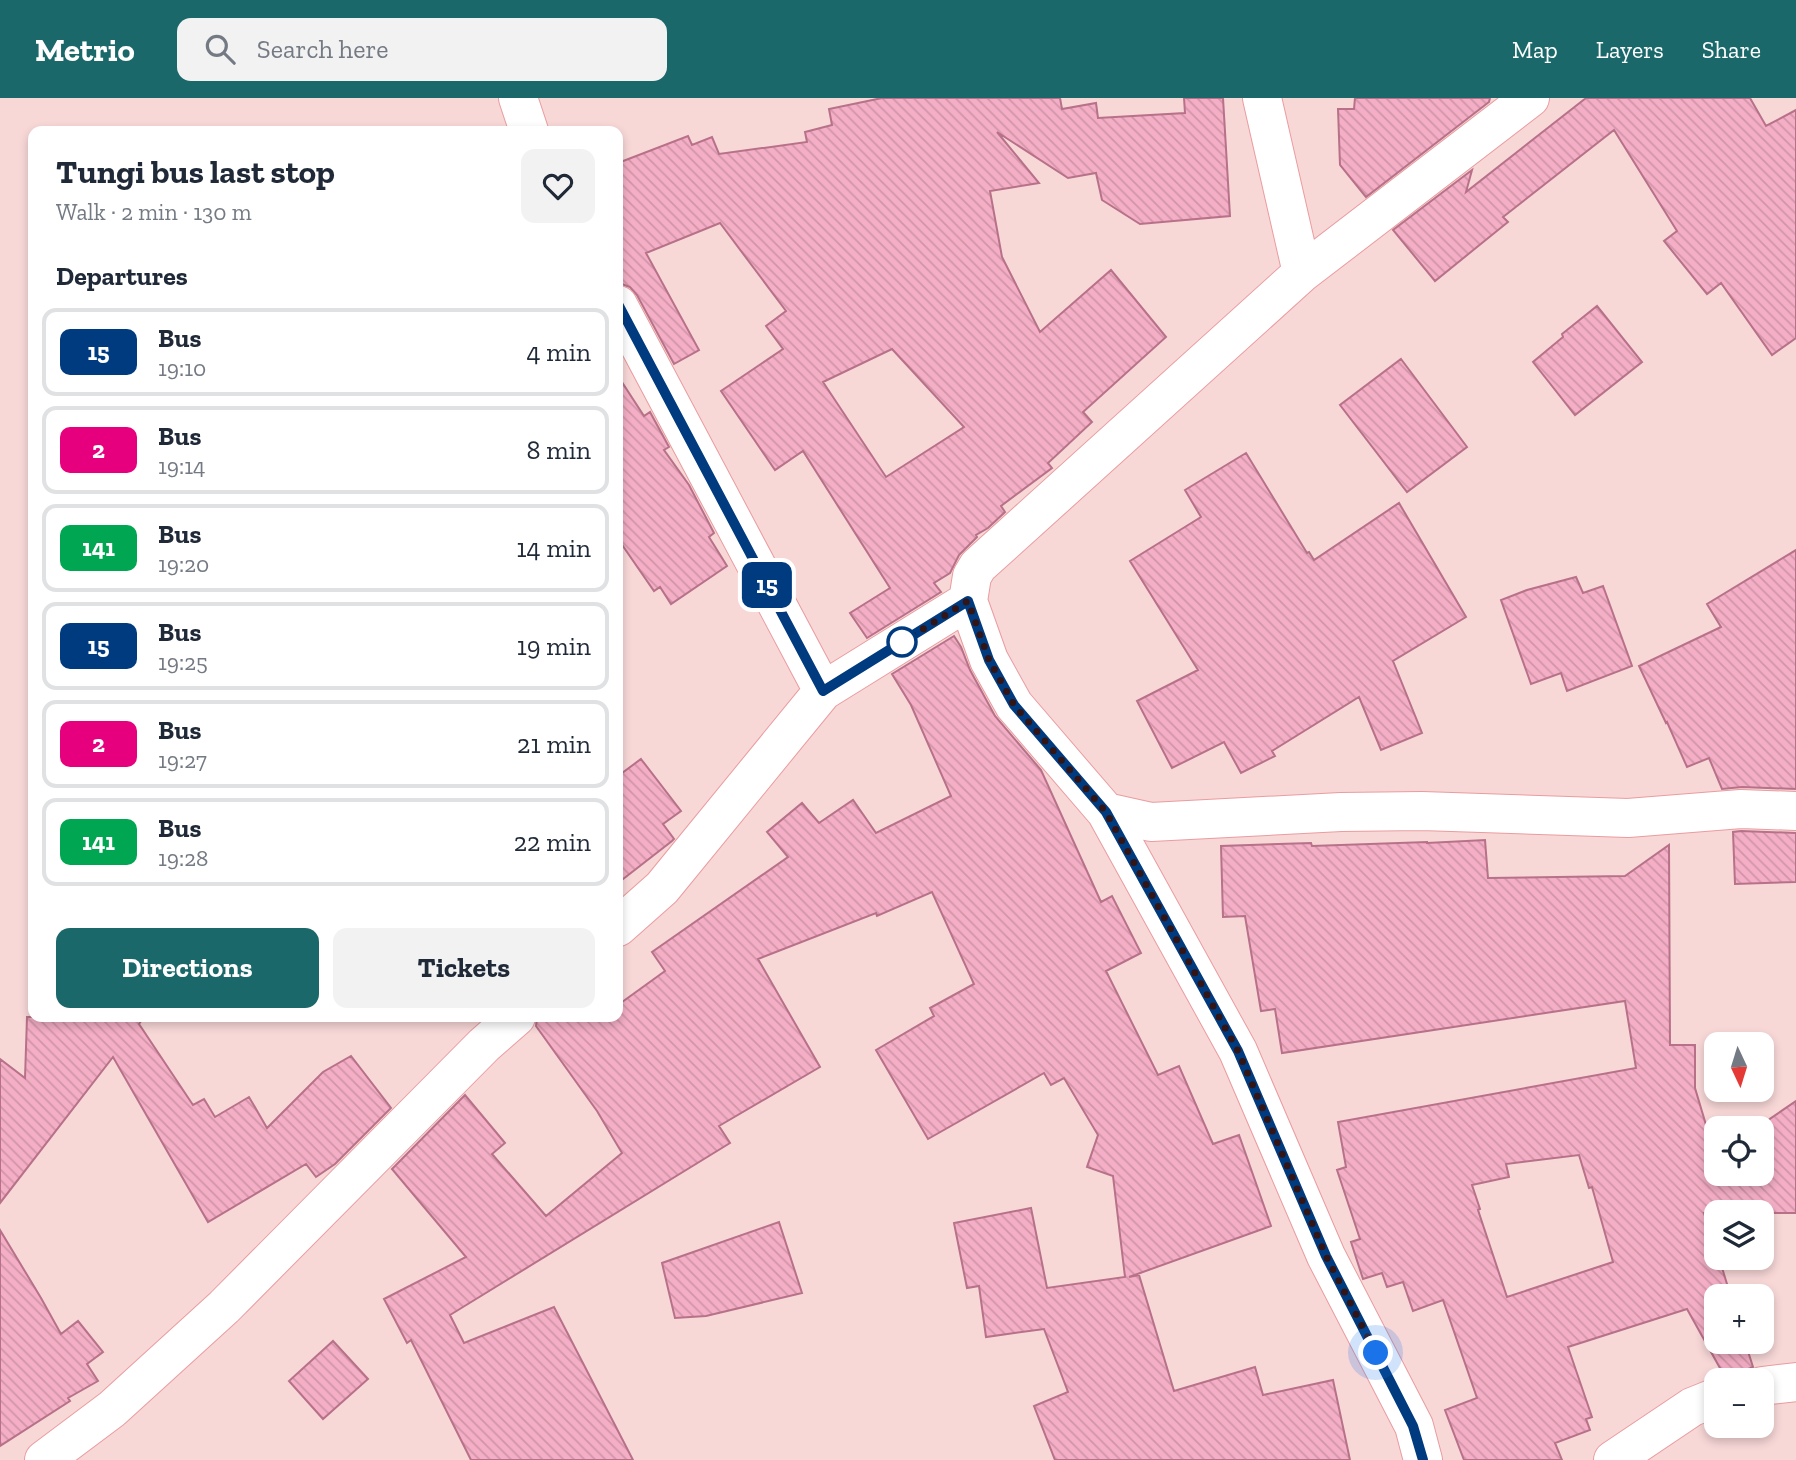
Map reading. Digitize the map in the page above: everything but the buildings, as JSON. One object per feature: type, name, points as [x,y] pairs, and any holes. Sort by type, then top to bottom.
[{"type":"street","points":[[518,98],[527,126]]},
{"type":"street","points":[[1262,98],[1302,273]]},
{"type":"street","points":[[1423,1460],[1413,1426],[1326,1256],[1238,1051],[1106,812],[1014,705],[989,660],[968,601],[972,576],[978,566],[1302,273],[1530,98]]},
{"type":"street","points":[[623,313],[823,691]]},
{"type":"street","points":[[623,923],[662,888],[823,691],[968,601]]},
{"type":"street","points":[[1106,812],[1151,822],[1341,812],[1422,811],[1629,818],[1741,809],[1796,811]]},
{"type":"street","points":[[44,1460],[112,1409],[224,1307],[484,1045],[510,1022]]},
{"type":"street","points":[[1774,1385],[1796,1382]]},
{"type":"street","points":[[1613,1460],[1692,1407],[1704,1402]]},
{"type":"bus line","name":"15","points":[[623,313],[823,691],[968,601],[989,660],[1014,705],[1106,812],[1238,1051],[1326,1256],[1413,1426],[1423,1460]]},
{"type":"route","points":[[902,642],[968,601],[989,660],[1014,705],[1106,812],[1238,1051],[1326,1256],[1376,1353]]}]
